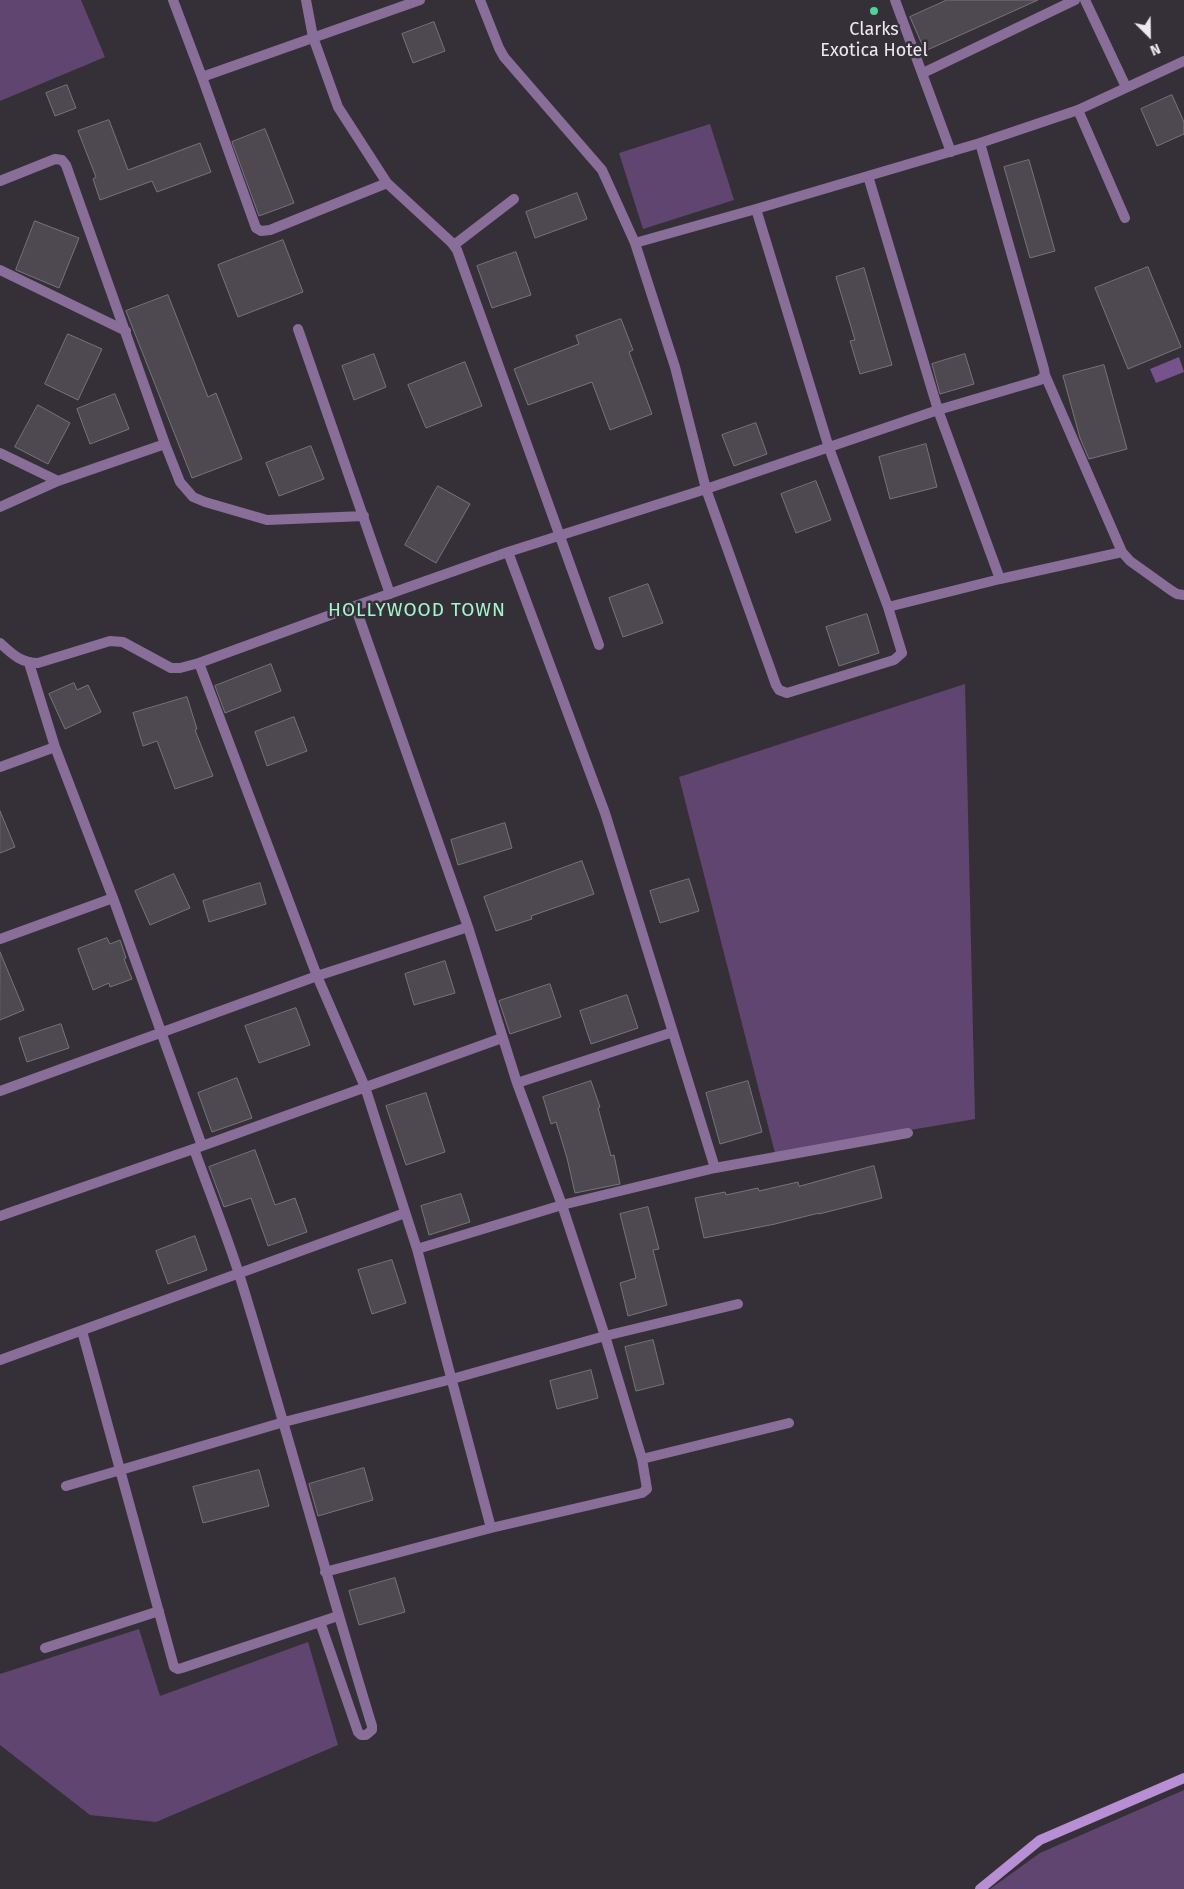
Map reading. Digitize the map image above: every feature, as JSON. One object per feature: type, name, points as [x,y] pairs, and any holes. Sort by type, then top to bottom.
[{"type":"street","points":[[173,0],[253,223],[261,231],[270,230],[387,183]]},
{"type":"street","points":[[306,0],[313,37],[338,107],[387,183],[454,245],[599,645]]},
{"type":"street","points":[[202,77],[420,0]]},
{"type":"street","points":[[480,0],[498,48],[504,57],[602,170],[635,243],[675,366],[706,489],[779,690],[792,692],[899,656],[902,653],[902,648],[829,448],[756,209]]},
{"type":"street","points":[[895,0],[950,152]]},
{"type":"street","points":[[923,73],[1075,0]]},
{"type":"street","points":[[1085,0],[1126,87]]},
{"type":"street","points":[[635,243],[980,143],[1078,110],[1126,87],[1183,65]]},
{"type":"street","points":[[1078,110],[1125,218]]},
{"type":"street","points":[[980,143],[1045,375],[1122,552],[1130,561],[1172,591],[1184,595]]},
{"type":"street","points":[[0,181],[55,159],[64,162],[165,444],[180,482],[193,497],[267,520],[364,516]]},
{"type":"street","points":[[868,176],[938,410],[1000,579]]},
{"type":"street","points":[[454,245],[514,199]]},
{"type":"street","points":[[0,270],[126,331]]},
{"type":"street","points":[[298,329],[390,594]]},
{"type":"street","points":[[0,644],[14,656],[30,663],[38,663],[110,642],[123,642],[171,668],[180,668],[199,663],[508,552],[706,489],[938,410],[1040,380],[1045,375]]},
{"type":"street","points":[[0,507],[58,481],[165,444]]},
{"type":"street","points":[[0,453],[58,481]]},
{"type":"street","points":[[508,552],[605,813],[715,1168]]},
{"type":"street","points":[[888,607],[1000,579],[1122,552]]},
{"type":"street","points":[[325,1572],[491,1528],[644,1493],[647,1489],[642,1459],[605,1336],[562,1205],[517,1083],[468,926],[355,606]]},
{"type":"street","points":[[30,663],[55,747],[113,898],[161,1032],[239,1274],[284,1422],[325,1572],[372,1726],[372,1730],[366,1735],[361,1735],[358,1732],[320,1622]]},
{"type":"street","points":[[199,663],[317,976],[365,1086],[417,1248],[491,1528]]},
{"type":"street","points":[[0,767],[55,747]]},
{"type":"street","points":[[0,938],[113,898]]},
{"type":"street","points":[[0,1090],[317,976],[468,926]]},
{"type":"street","points":[[517,1083],[673,1032]]},
{"type":"street","points":[[0,1216],[502,1038]]},
{"type":"street","points":[[417,1248],[562,1205],[715,1168],[908,1133]]},
{"type":"street","points":[[0,1360],[405,1213]]},
{"type":"street","points":[[66,1486],[284,1422],[452,1379],[605,1336],[738,1304]]},
{"type":"street","points":[[82,1331],[174,1667],[178,1669],[338,1616]]},
{"type":"street","points":[[642,1459],[788,1423]]},
{"type":"street","points":[[45,1648],[159,1611]]},
{"type":"street","points":[[980,1889],[1040,1840],[1184,1778]]},
{"type":"shaded area","points":[[0,0],[81,0],[105,57],[0,101]]},
{"type":"shaded area","points":[[710,124],[734,200],[643,229],[619,153]]},
{"type":"shaded area","points":[[1179,357],[1184,372],[1156,383],[1150,369]]},
{"type":"shaded area","points":[[965,684],[975,1119],[775,1153],[679,777]]},
{"type":"shaded area","points":[[139,1629],[160,1696],[308,1642],[338,1745],[156,1822],[90,1815],[0,1745],[0,1674]]},
{"type":"shaded area","points":[[1184,1790],[1184,1889],[990,1889],[1040,1853]]},
{"type":"building","points":[[947,0],[1038,0],[925,51],[910,17]]},
{"type":"building","points":[[434,22],[445,51],[413,63],[402,34]]},
{"type":"building","points":[[67,85],[76,108],[55,116],[46,93]]},
{"type":"building","points":[[1172,95],[1184,122],[1184,134],[1157,146],[1141,109]]},
{"type":"building","points":[[109,120],[128,170],[200,143],[211,172],[157,192],[152,181],[100,200],[93,179],[96,177],[78,131]]},
{"type":"building","points":[[265,129],[294,203],[259,216],[232,142]]},
{"type":"building","points":[[1029,160],[1055,251],[1030,258],[1004,167]]},
{"type":"building","points":[[577,193],[587,219],[535,238],[526,212]]},
{"type":"building","points":[[35,221],[79,238],[59,288],[16,270]]},
{"type":"building","points":[[283,240],[303,292],[238,317],[218,265]]},
{"type":"building","points":[[516,252],[531,295],[492,308],[477,266]]},
{"type":"building","points":[[1148,267],[1181,347],[1128,369],[1095,288]]},
{"type":"building","points":[[864,268],[892,365],[860,374],[850,341],[855,340],[836,277]]},
{"type":"building","points":[[168,295],[208,397],[216,393],[242,459],[192,478],[126,311]]},
{"type":"building","points":[[621,319],[633,350],[629,352],[652,414],[610,430],[592,382],[528,405],[514,369],[579,344],[576,336]]},
{"type":"building","points":[[68,334],[102,349],[78,400],[45,384]]},
{"type":"building","points":[[374,354],[386,387],[354,400],[342,366]]},
{"type":"building","points":[[965,354],[974,384],[940,394],[932,364]]},
{"type":"building","points":[[465,362],[482,406],[426,428],[408,385]]},
{"type":"building","points":[[1104,365],[1127,449],[1089,459],[1080,438],[1063,376]]},
{"type":"building","points":[[115,394],[129,429],[90,444],[77,409]]},
{"type":"building","points":[[38,405],[70,423],[48,464],[15,447]]},
{"type":"building","points":[[756,423],[767,454],[734,466],[722,435]]},
{"type":"building","points":[[926,444],[937,487],[890,499],[879,457]]},
{"type":"building","points":[[311,446],[324,479],[279,496],[266,463]]},
{"type":"building","points":[[816,481],[831,520],[796,533],[781,494]]},
{"type":"building","points":[[438,486],[470,504],[436,563],[405,545]]},
{"type":"building","points":[[648,584],[663,623],[623,637],[609,598]]},
{"type":"building","points":[[867,614],[879,653],[839,666],[826,627]]},
{"type":"building","points":[[271,664],[281,691],[225,713],[215,686]]},
{"type":"building","points":[[74,683],[77,690],[88,685],[101,712],[65,729],[49,694]]},
{"type":"building","points":[[187,697],[197,729],[195,730],[213,776],[175,789],[157,741],[143,746],[133,713]]},
{"type":"building","points":[[294,717],[307,751],[267,766],[255,732]]},
{"type":"building","points":[[0,811],[15,847],[0,853]]},
{"type":"building","points":[[505,823],[512,848],[458,865],[451,840]]},
{"type":"building","points":[[582,861],[594,894],[531,916],[532,919],[496,931],[484,897]]},
{"type":"building","points":[[174,874],[190,908],[150,925],[135,891]]},
{"type":"building","points":[[689,879],[699,911],[660,923],[650,891]]},
{"type":"building","points":[[260,883],[266,904],[209,922],[203,901]]},
{"type":"building","points":[[107,938],[110,944],[120,940],[126,958],[124,959],[132,979],[110,987],[109,983],[93,990],[78,949]]},
{"type":"building","points":[[0,952],[24,1010],[0,1020]]},
{"type":"building","points":[[445,961],[455,993],[414,1005],[405,974]]},
{"type":"building","points":[[550,984],[561,1017],[510,1034],[499,1001]]},
{"type":"building","points":[[627,995],[638,1028],[591,1044],[580,1011]]},
{"type":"building","points":[[296,1008],[310,1045],[259,1063],[245,1026]]},
{"type":"building","points":[[61,1024],[69,1048],[27,1062],[19,1038]]},
{"type":"building","points":[[237,1078],[252,1118],[212,1132],[198,1093]]},
{"type":"building","points":[[591,1081],[600,1107],[598,1108],[611,1156],[614,1155],[620,1184],[575,1193],[556,1122],[551,1124],[543,1097]]},
{"type":"building","points":[[748,1081],[762,1132],[720,1144],[706,1093]]},
{"type":"building","points":[[426,1093],[445,1152],[406,1165],[386,1106]]},
{"type":"building","points":[[255,1150],[275,1205],[295,1198],[307,1232],[268,1246],[251,1198],[224,1207],[209,1167]]},
{"type":"building","points":[[874,1166],[882,1198],[775,1224],[704,1238],[695,1198],[725,1192],[726,1195],[758,1188],[759,1191],[798,1182],[799,1186]]},
{"type":"building","points":[[461,1194],[470,1222],[429,1235],[421,1206]]},
{"type":"building","points":[[648,1207],[659,1249],[653,1250],[667,1305],[628,1316],[620,1283],[636,1278],[620,1214]]},
{"type":"building","points":[[195,1236],[207,1270],[168,1284],[156,1251]]},
{"type":"building","points":[[392,1260],[406,1303],[372,1314],[358,1270]]},
{"type":"building","points":[[653,1340],[664,1384],[636,1391],[625,1347]]},
{"type":"building","points":[[591,1370],[598,1398],[557,1409],[550,1381]]},
{"type":"building","points":[[364,1468],[373,1500],[318,1516],[309,1484]]},
{"type":"building","points":[[259,1470],[269,1506],[203,1523],[193,1487]]},
{"type":"building","points":[[395,1578],[405,1612],[359,1625],[349,1591]]},
{"type":"place","name":"Clarks Exotica Hotel","points":[[874,11]]},
{"type":"district","name":"HOLLYWOOD TOWN","points":[[417,611]]}]
